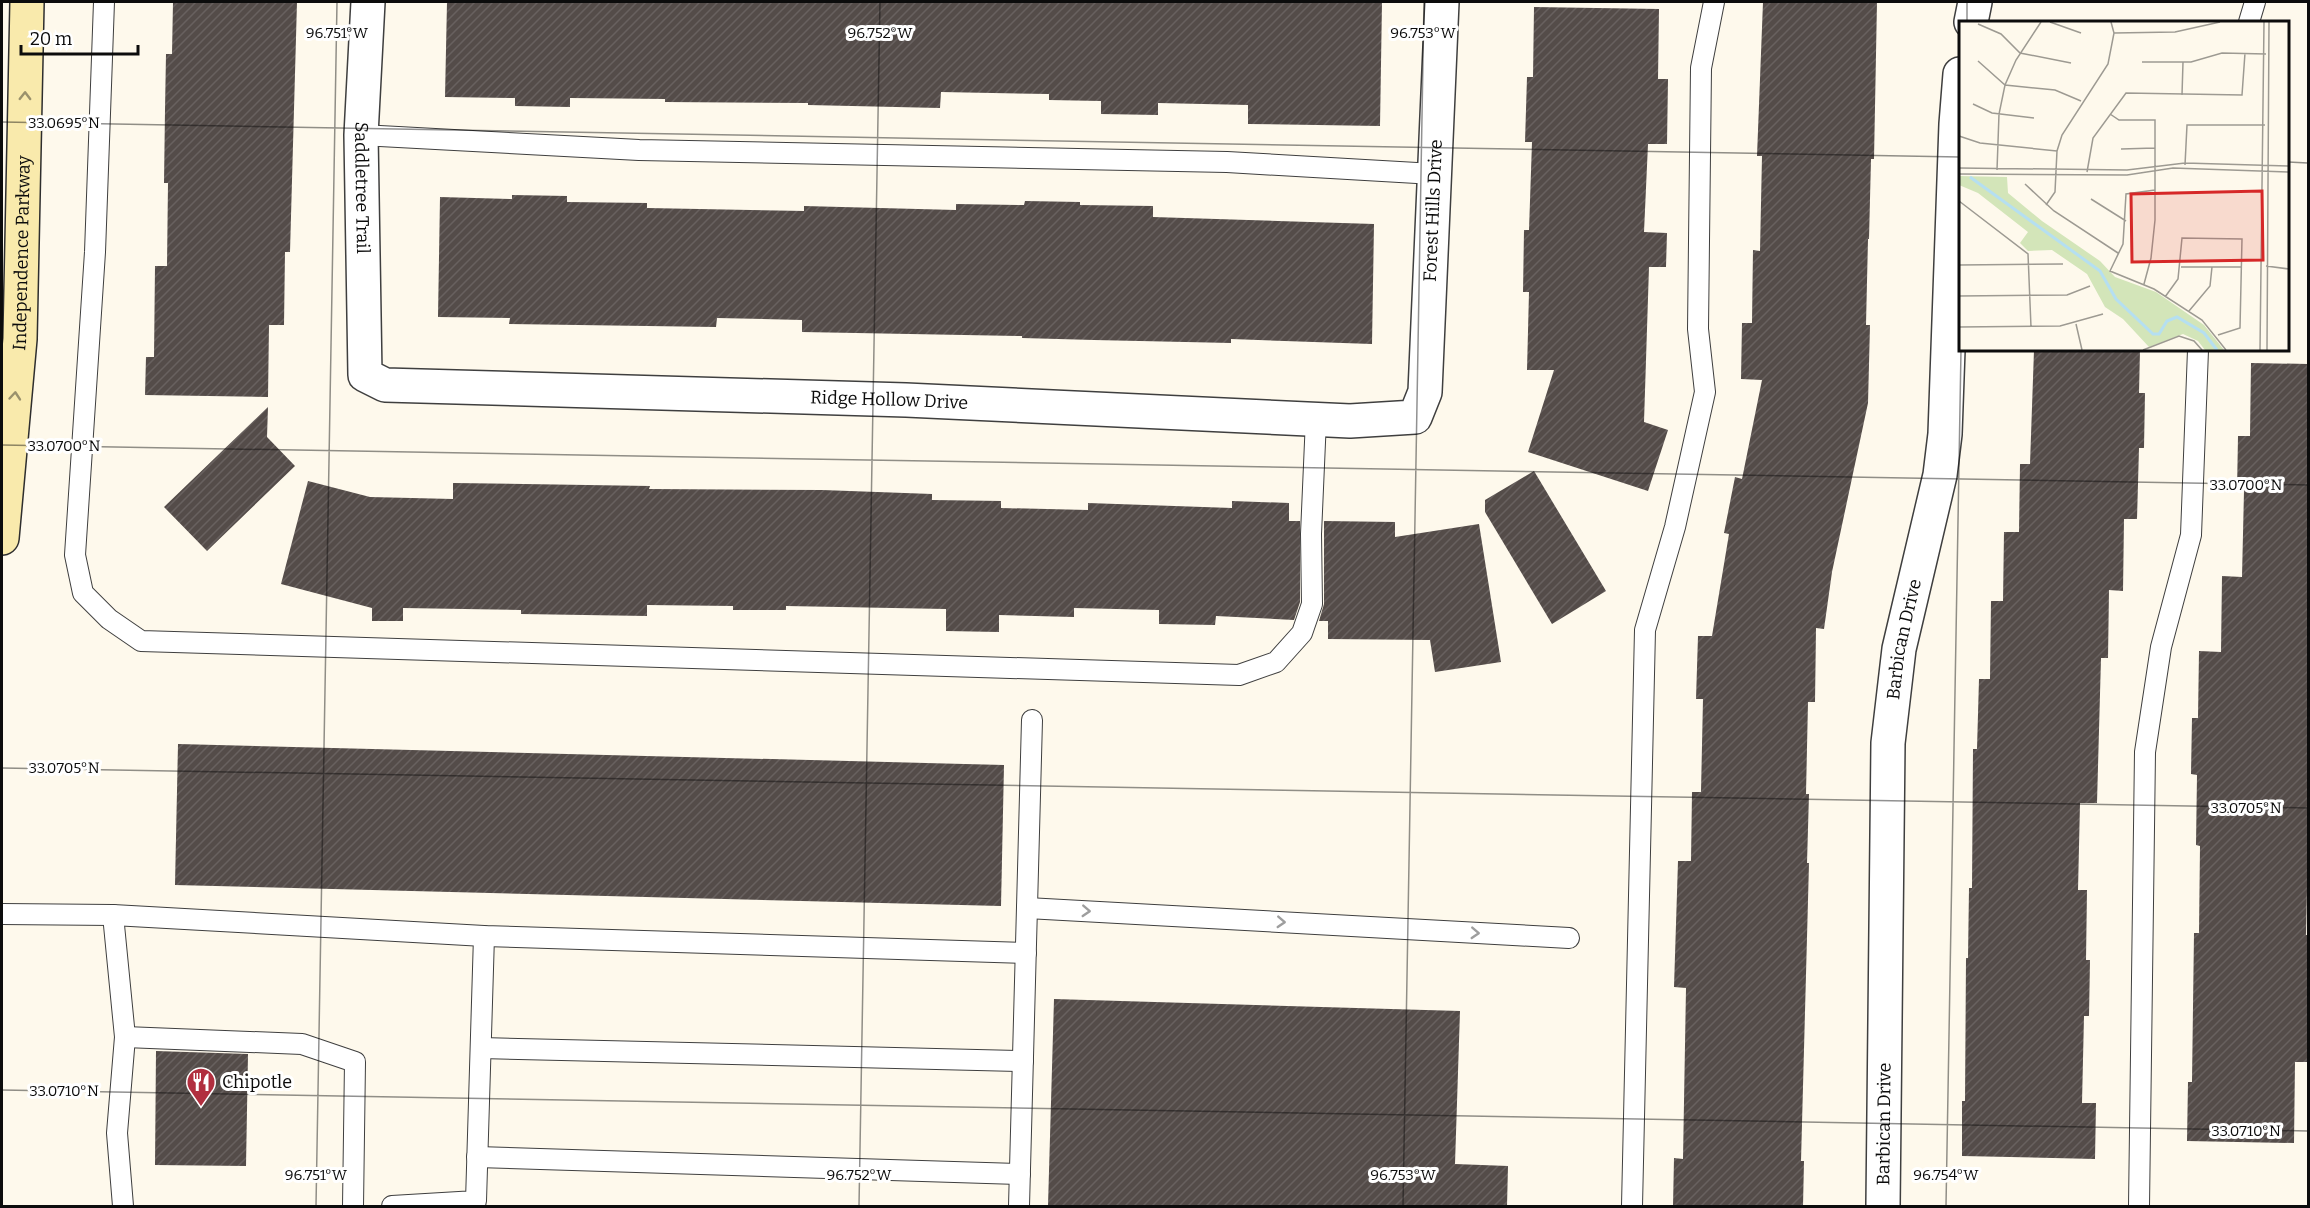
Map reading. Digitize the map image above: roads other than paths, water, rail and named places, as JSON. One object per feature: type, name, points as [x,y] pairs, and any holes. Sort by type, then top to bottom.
[{"type":"main road","name":"Independence Parkway","points":[[2,538],[20,339],[27,2]]},
{"type":"street","name":"Saddletree Trail","points":[[365,375],[361,135],[368,2]]},
{"type":"street","name":"Forest Hills Drive","points":[[1415,417],[1425,392],[1442,2]]},
{"type":"street","points":[[1971,21],[1975,2]]},
{"type":"street","name":"Barbican Drive","points":[[1883,1206],[1888,743],[1899,649],[1940,475],[1945,434],[1959,86]]},
{"type":"street","name":"Ridge Hollow Drive","points":[[365,375],[384,385],[906,400],[1350,421],[1415,417]]},
{"type":"lane","points":[[104,2],[95,252],[75,555],[82,593],[109,619],[141,641],[1239,675],[1276,662],[1302,633],[1312,604],[1311,534],[1316,419]]},
{"type":"lane","points":[[1632,1206],[1645,630],[1675,527],[1705,392],[1698,329],[1701,68],[1714,2]]},
{"type":"lane","points":[[2249,21],[2255,2]]},
{"type":"lane","points":[[361,135],[639,150],[1227,162],[1434,174]]},
{"type":"lane","points":[[2139,1206],[2145,752],[2161,647],[2191,535],[2198,351]]},
{"type":"lane","points":[[1019,1206],[1032,720]]},
{"type":"lane","points":[[1028,908],[1569,938]]},
{"type":"lane","points":[[2,914],[113,915],[484,936],[1026,954]]},
{"type":"lane","points":[[113,915],[125,1036],[117,1132],[123,1206]]},
{"type":"lane","points":[[392,1206],[476,1204],[484,936]]},
{"type":"lane","points":[[125,1036],[302,1044],[355,1062],[353,1206]]},
{"type":"lane","points":[[481,1048],[1023,1061]]},
{"type":"lane","points":[[477,1157],[1020,1174]]},
{"type":"place","name":"Chipotle","points":[[201,1108]]}]
